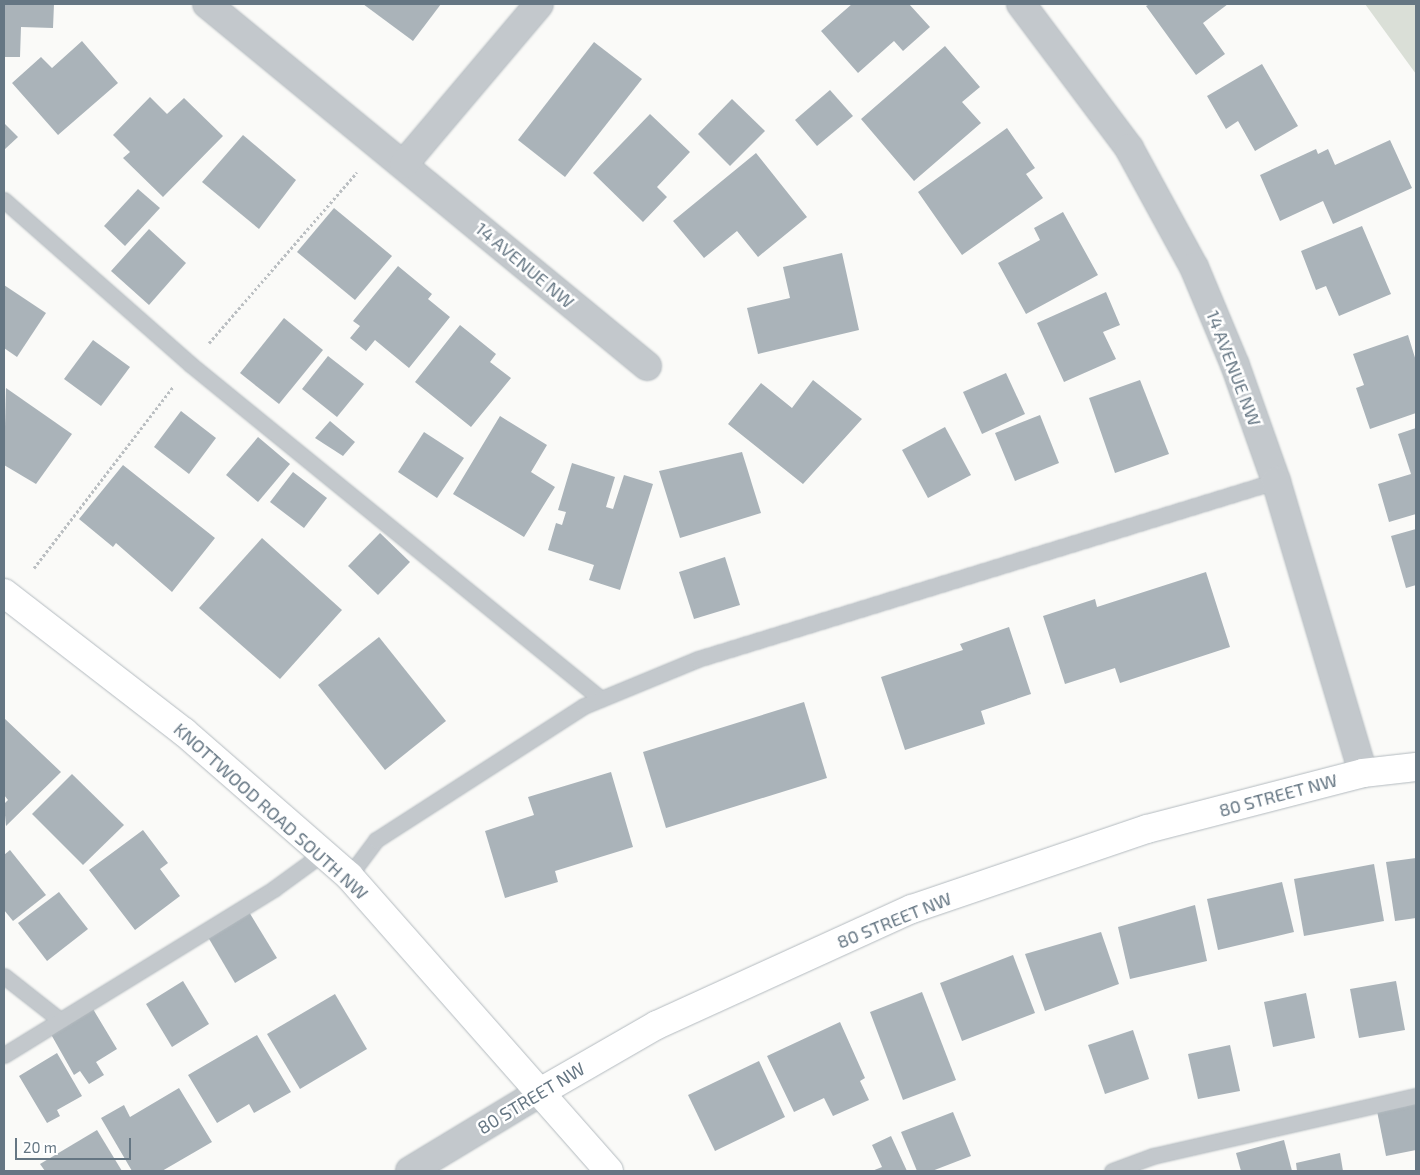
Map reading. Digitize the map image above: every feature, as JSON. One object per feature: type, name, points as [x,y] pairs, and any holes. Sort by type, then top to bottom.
[{"type":"street","name":"14 AVENUE NW","points":[[206,4],[366,138],[404,164],[647,366]]},
{"type":"street","points":[[404,164],[539,4]]},
{"type":"street","name":"14 AVENUE NW","points":[[1021,4],[1091,94],[1161,204],[1235,365],[1276,481],[1363,773]]},
{"type":"street","name":"KNOTTWOOD ROAD SOUTH NW","points":[[4,593],[184,732],[349,876],[542,1091],[609,1171]]},
{"type":"street","name":"80 STREET NW","points":[[410,1171],[542,1091],[657,1025],[912,909],[1147,829],[1363,773],[1416,767]]},
{"type":"lane","points":[[4,200],[190,364],[601,699]]},
{"type":"lane","points":[[349,876],[376,840],[601,699],[698,659],[1276,481]]},
{"type":"lane","points":[[4,1055],[323,853]]},
{"type":"lane","points":[[4,976],[60,1020]]},
{"type":"lane","points":[[1112,1171],[1153,1156],[1416,1096]]},
{"type":"shaded area","points":[[1365,4],[1416,4],[1416,74]]},
{"type":"building","points":[[4,4],[54,4],[53,28],[21,27],[20,57],[4,57]]},
{"type":"building","points":[[363,4],[441,4],[413,41]]},
{"type":"building","points":[[852,4],[909,4],[930,27],[903,51],[894,41],[858,73],[821,31]]},
{"type":"building","points":[[1150,4],[1228,4],[1203,23],[1225,54],[1196,75],[1146,6]]},
{"type":"building","points":[[82,41],[118,83],[58,135],[12,83],[41,57],[52,68]]},
{"type":"building","points":[[594,42],[642,79],[565,177],[518,140]]},
{"type":"building","points":[[945,46],[980,87],[962,102],[981,123],[914,181],[861,119]]},
{"type":"building","points":[[1262,64],[1298,126],[1255,151],[1238,121],[1226,129],[1207,96]]},
{"type":"building","points":[[830,90],[853,116],[817,146],[795,120]]},
{"type":"building","points":[[150,97],[167,114],[184,98],[223,136],[163,197],[123,158],[130,152],[113,135]]},
{"type":"building","points":[[732,99],[765,131],[730,166],[698,134]]},
{"type":"building","points":[[650,114],[690,152],[657,187],[667,197],[643,222],[593,173]]},
{"type":"building","points":[[4,123],[18,137],[4,150]]},
{"type":"building","points":[[1007,128],[1035,168],[1026,174],[1043,198],[962,255],[918,192]]},
{"type":"building","points":[[243,135],[296,180],[259,229],[202,182]]},
{"type":"building","points":[[1390,140],[1412,188],[1333,224],[1323,201],[1280,221],[1260,175],[1316,149],[1318,154],[1328,149],[1335,165]]},
{"type":"building","points":[[756,153],[807,217],[758,257],[737,231],[704,258],[673,221]]},
{"type":"building","points":[[138,189],[160,208],[125,246],[104,226]]},
{"type":"building","points":[[334,208],[392,256],[355,300],[297,252]]},
{"type":"building","points":[[1063,212],[1098,275],[1026,314],[998,263],[1040,240],[1034,228]]},
{"type":"building","points":[[1362,226],[1391,294],[1339,316],[1326,286],[1316,290],[1301,251]]},
{"type":"building","points":[[149,229],[186,263],[149,305],[111,271]]},
{"type":"building","points":[[842,253],[859,330],[758,354],[747,308],[790,298],[783,267]]},
{"type":"building","points":[[398,266],[432,294],[428,299],[450,317],[409,368],[375,340],[366,351],[350,338],[360,326],[353,321]]},
{"type":"building","points":[[4,285],[46,313],[17,357],[4,348]]},
{"type":"building","points":[[1106,292],[1120,325],[1103,332],[1116,359],[1064,382],[1037,323]]},
{"type":"building","points":[[284,318],[323,350],[279,404],[240,373]]},
{"type":"building","points":[[460,325],[496,354],[490,362],[511,378],[471,427],[415,382]]},
{"type":"building","points":[[1408,335],[1416,361],[1416,413],[1370,429],[1356,388],[1364,385],[1353,354]]},
{"type":"building","points":[[93,340],[130,367],[101,406],[64,379]]},
{"type":"building","points":[[328,356],[364,384],[337,417],[302,389]]},
{"type":"building","points":[[1006,373],[1025,414],[982,434],[963,392]]},
{"type":"building","points":[[813,380],[862,419],[803,484],[728,424],[761,383],[792,408]]},
{"type":"building","points":[[1140,380],[1169,454],[1115,473],[1089,398]]},
{"type":"building","points":[[6,388],[72,434],[36,484],[4,465]]},
{"type":"building","points":[[181,411],[216,438],[189,474],[154,447]]},
{"type":"building","points":[[1040,415],[1059,463],[1015,481],[995,433]]},
{"type":"building","points":[[500,416],[547,445],[531,472],[555,487],[524,537],[453,494]]},
{"type":"building","points":[[330,421],[355,442],[343,456],[315,438]]},
{"type":"building","points":[[945,427],[971,475],[928,498],[902,450]]},
{"type":"building","points":[[1416,428],[1416,514],[1389,522],[1378,484],[1411,474],[1398,434]]},
{"type":"building","points":[[424,432],[464,458],[437,498],[398,472]]},
{"type":"building","points":[[258,437],[290,464],[258,502],[226,475]]},
{"type":"building","points":[[742,452],[761,513],[680,538],[659,471]]},
{"type":"building","points":[[572,463],[615,477],[606,507],[613,509],[624,475],[653,484],[620,590],[589,580],[594,565],[548,550],[556,523],[562,525],[566,512],[558,510]]},
{"type":"building","points":[[123,465],[215,538],[172,592],[116,543],[113,547],[79,519]]},
{"type":"building","points":[[293,472],[327,498],[304,528],[270,502]]},
{"type":"building","points":[[1416,529],[1416,585],[1406,588],[1391,536]]},
{"type":"building","points":[[380,533],[410,562],[378,595],[348,566]]},
{"type":"building","points":[[262,538],[342,610],[280,679],[199,608]]},
{"type":"building","points":[[725,557],[740,605],[694,619],[679,572]]},
{"type":"building","points":[[1206,572],[1230,647],[1120,683],[1115,668],[1065,684],[1043,616],[1095,599],[1097,607]]},
{"type":"building","points":[[1009,627],[1031,694],[981,711],[985,724],[905,750],[881,677],[963,650],[960,644]]},
{"type":"building","points":[[379,637],[446,721],[385,770],[318,685]]},
{"type":"building","points":[[804,702],[827,778],[666,828],[643,752]]},
{"type":"building","points":[[4,718],[61,772],[6,826],[4,804],[8,800],[4,795]]},
{"type":"building","points":[[611,772],[633,847],[555,871],[558,882],[505,898],[485,831],[534,815],[528,797]]},
{"type":"building","points":[[72,774],[124,825],[83,865],[32,814]]},
{"type":"building","points":[[143,830],[168,863],[160,869],[180,896],[135,930],[89,870]]},
{"type":"building","points":[[10,850],[46,895],[13,921],[4,910],[4,855]]},
{"type":"building","points":[[1416,858],[1416,918],[1395,921],[1386,862]]},
{"type":"building","points":[[1374,864],[1384,921],[1304,936],[1294,879]]},
{"type":"building","points":[[1282,882],[1294,932],[1218,950],[1207,899]]},
{"type":"building","points":[[59,892],[88,929],[47,961],[18,923]]},
{"type":"building","points":[[1195,905],[1207,961],[1130,979],[1118,927]]},
{"type":"building","points":[[246,907],[277,958],[235,983],[205,932]]},
{"type":"building","points":[[1101,932],[1119,984],[1045,1011],[1025,954]]},
{"type":"building","points":[[1013,955],[1035,1013],[962,1041],[940,983]]},
{"type":"building","points":[[183,981],[209,1024],[172,1047],[146,1004]]},
{"type":"building","points":[[1396,981],[1405,1030],[1359,1038],[1350,989]]},
{"type":"building","points":[[922,992],[956,1080],[903,1100],[870,1012]]},
{"type":"building","points":[[1306,993],[1315,1038],[1273,1047],[1264,1002]]},
{"type":"building","points":[[335,994],[367,1049],[300,1089],[267,1034]]},
{"type":"building","points":[[90,1004],[117,1049],[96,1062],[104,1075],[89,1084],[80,1071],[74,1075],[48,1029]]},
{"type":"building","points":[[840,1022],[865,1078],[860,1081],[869,1100],[833,1116],[824,1098],[794,1112],[767,1056]]},
{"type":"building","points":[[1133,1030],[1149,1079],[1105,1094],[1088,1045]]},
{"type":"building","points":[[257,1035],[291,1092],[254,1113],[249,1104],[217,1123],[188,1075]]},
{"type":"building","points":[[1230,1045],[1240,1091],[1198,1099],[1188,1054]]},
{"type":"building","points":[[57,1053],[82,1096],[57,1110],[60,1116],[47,1123],[19,1076]]},
{"type":"building","points":[[759,1061],[785,1117],[715,1151],[688,1095]]},
{"type":"building","points":[[179,1088],[212,1142],[162,1171],[132,1171],[101,1118],[124,1105],[130,1117]]},
{"type":"building","points":[[1416,1098],[1416,1150],[1386,1156],[1376,1106]]},
{"type":"building","points":[[953,1112],[971,1156],[932,1171],[917,1171],[901,1132]]},
{"type":"building","points":[[97,1130],[122,1171],[45,1171],[40,1164]]},
{"type":"building","points":[[891,1136],[907,1171],[872,1171],[882,1167],[872,1145]]},
{"type":"building","points":[[1284,1140],[1292,1171],[1241,1171],[1236,1153]]},
{"type":"building","points":[[1340,1153],[1343,1171],[1297,1171],[1296,1163]]}]
